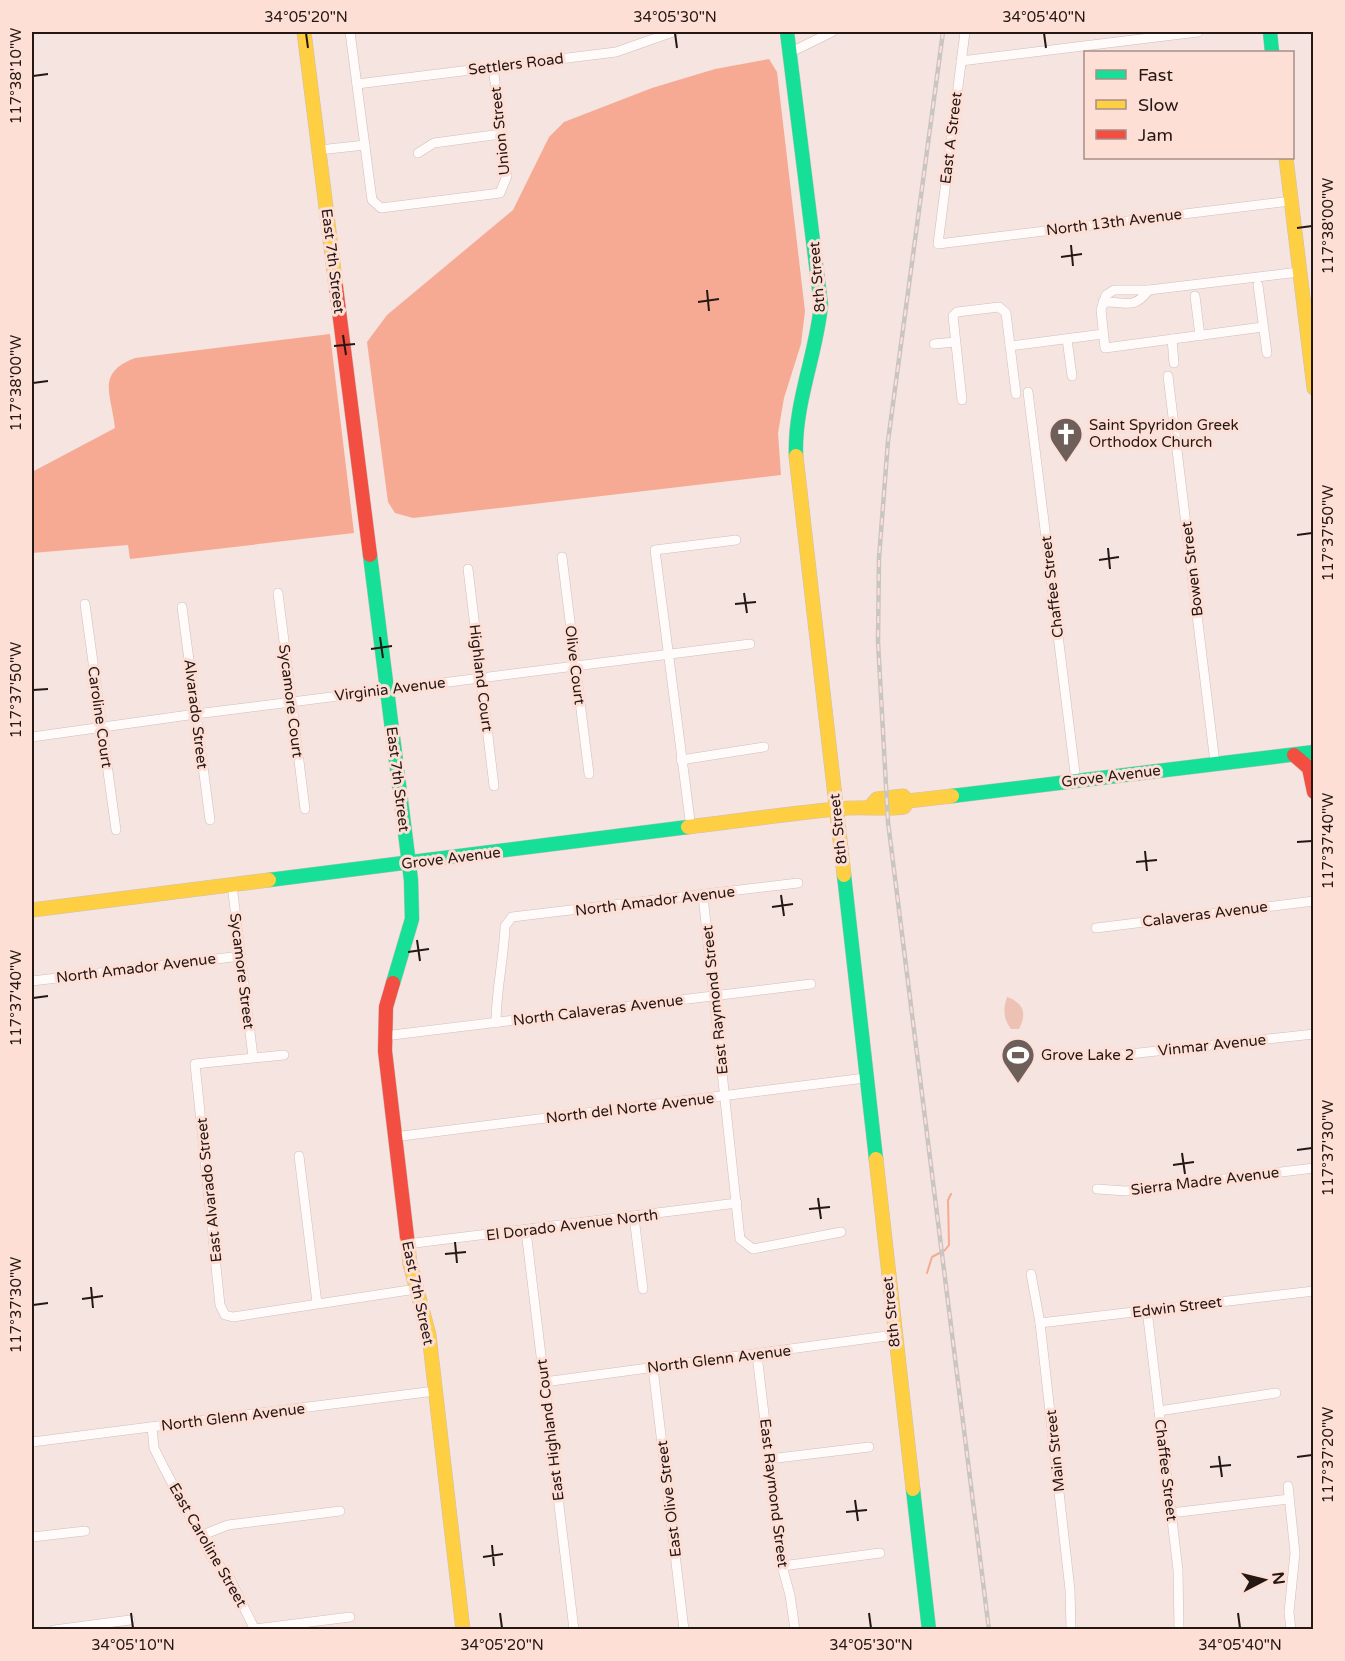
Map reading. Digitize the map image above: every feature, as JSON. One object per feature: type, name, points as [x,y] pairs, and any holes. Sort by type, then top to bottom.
[{"type":"street","name":"East 7th Street","points":[[304,32],[409,863],[412,919],[386,1008],[384,1036],[407,1244],[416,1289],[429,1335],[463,1629]]},
{"type":"street","points":[[319,150],[365,145],[350,32]]},
{"type":"street","name":"Settlers Road","points":[[357,84],[621,51],[673,32]]},
{"type":"street","name":"8th Street","points":[[787,32],[821,305],[818,341],[801,394],[795,437],[865,1078],[929,1629]]},
{"type":"street","points":[[789,53],[831,32]]},
{"type":"street","name":"East A Street","points":[[938,244],[965,32]]},
{"type":"street","points":[[961,61],[1198,32]]},
{"type":"street","points":[[1270,32],[1272,51]]},
{"type":"street","name":"Union Street","points":[[365,145],[372,200],[377,207],[386,208],[500,193],[507,176],[493,67]]},
{"type":"street","points":[[418,153],[434,143],[501,134]]},
{"type":"street","points":[[1286,159],[1299,272],[1308,295],[1314,388]]},
{"type":"street","name":"North 13th Avenue","points":[[938,244],[1291,201]]},
{"type":"street","points":[[1263,327],[1105,348],[1101,310],[1106,295],[1114,290],[1149,290],[1299,272]]},
{"type":"street","points":[[1258,285],[1267,353]]},
{"type":"street","points":[[1122,302],[1124,289]]},
{"type":"street","points":[[1103,302],[1132,304],[1139,302],[1149,290]]},
{"type":"street","points":[[1195,296],[1200,336]]},
{"type":"street","points":[[962,400],[952,321],[957,312],[999,307],[1006,313],[1016,394]]},
{"type":"street","points":[[1010,346],[1104,334]]},
{"type":"street","points":[[1067,339],[1072,376]]},
{"type":"street","points":[[1172,339],[1174,363]]},
{"type":"street","points":[[934,345],[955,342]]},
{"type":"street","name":"Bowen Street","points":[[1168,376],[1215,763]]},
{"type":"street","name":"Chaffee Street","points":[[1028,392],[1076,781]]},
{"type":"street","points":[[691,828],[655,550],[736,540]]},
{"type":"street","name":"Olive Court","points":[[562,557],[589,774]]},
{"type":"street","name":"Highland Court","points":[[468,569],[494,786]]},
{"type":"street","name":"Sycamore Court","points":[[278,593],[305,809]]},
{"type":"street","name":"Caroline Court","points":[[85,604],[116,830]]},
{"type":"street","name":"Alvarado Street","points":[[182,607],[210,820]]},
{"type":"street","name":"Virginia Avenue","points":[[32,738],[196,714],[750,644]]},
{"type":"street","points":[[681,760],[764,747]]},
{"type":"street","name":"Grove Avenue","points":[[32,909],[871,806],[877,799],[903,796],[908,801],[1314,752]]},
{"type":"street","points":[[1294,755],[1309,768],[1314,792]]},
{"type":"street","name":"North Amador Avenue","points":[[496,1023],[496,992],[504,948],[505,926],[512,917],[798,883]]},
{"type":"street","name":"Sycamore Street","points":[[232,885],[253,1057]]},
{"type":"street","name":"East Raymond Street","points":[[703,896],[740,1239],[746,1246],[753,1249],[842,1232]]},
{"type":"street","name":"Calaveras Avenue","points":[[1096,928],[1314,901]]},
{"type":"street","name":"North Amador Avenue","points":[[32,981],[241,956]]},
{"type":"street","name":"North Calaveras Avenue","points":[[384,1036],[811,984]]},
{"type":"street","name":"Vinmar Avenue","points":[[1111,1056],[1314,1034]]},
{"type":"street","points":[[253,1057],[284,1055]]},
{"type":"street","name":"East Alvarado Street","points":[[253,1057],[195,1064],[220,1305],[225,1315],[233,1317],[317,1303]]},
{"type":"street","name":"North del Norte Avenue","points":[[394,1137],[865,1078]]},
{"type":"street","points":[[299,1156],[317,1303],[416,1289]]},
{"type":"street","name":"Sierra Madre Avenue","points":[[1097,1189],[1126,1191],[1314,1168]]},
{"type":"street","name":"El Dorado Avenue North","points":[[407,1244],[737,1203]]},
{"type":"street","points":[[634,1217],[643,1289]]},
{"type":"street","name":"East Highland Court","points":[[526,1231],[574,1629]]},
{"type":"street","name":"Main Street","points":[[1031,1274],[1040,1323],[1070,1590],[1071,1629]]},
{"type":"street","name":"Edwin Street","points":[[1040,1323],[1314,1291]]},
{"type":"street","name":"Chaffee Street","points":[[1147,1310],[1178,1570],[1179,1629]]},
{"type":"street","name":"North Glenn Avenue","points":[[544,1382],[894,1335]]},
{"type":"street","name":"East Raymond Street","points":[[757,1355],[782,1566],[790,1595],[795,1629]]},
{"type":"street","name":"East Olive Street","points":[[653,1368],[684,1629]]},
{"type":"street","name":"North Glenn Avenue","points":[[32,1442],[435,1391]]},
{"type":"street","points":[[1159,1411],[1276,1393]]},
{"type":"street","name":"East Caroline Street","points":[[152,1427],[154,1448],[212,1558],[228,1575],[255,1629]]},
{"type":"street","points":[[769,1460],[869,1447]]},
{"type":"street","points":[[1288,1486],[1295,1553],[1289,1612],[1291,1629]]},
{"type":"street","points":[[1171,1513],[1289,1499]]},
{"type":"street","points":[[200,1536],[228,1525],[340,1511]]},
{"type":"street","points":[[32,1537],[85,1531]]},
{"type":"street","points":[[782,1566],[880,1553]]},
{"type":"street","points":[[255,1629],[350,1617]]},
{"type":"street","points":[[54,1629],[130,1620]]},
{"type":"shaded area","points":[[769,59],[777,72],[805,311],[801,344],[784,398],[778,433],[781,475],[413,518],[395,513],[388,502],[367,342],[387,315],[513,210],[549,137],[564,122],[652,88],[715,69]]},
{"type":"shaded area","points":[[330,334],[354,533],[130,559],[128,545],[32,553],[32,472],[115,428],[109,394],[110,378],[123,364],[135,358]]},
{"type":"shaded area","points":[[1007,997],[1017,1002],[1022,1010],[1023,1019],[1019,1029],[1011,1029],[1006,1021],[1004,1009]]},
{"type":"waterway","points":[[927,1273],[932,1257],[949,1245],[948,1200],[951,1194]]},
{"type":"railway","points":[[943,32],[888,441],[879,558],[878,642],[888,822],[989,1630]]},
{"type":"traffic: fast","points":[[787,32],[821,305],[798,418],[796,456]]},
{"type":"traffic: fast","points":[[1270,32],[1272,51]]},
{"type":"traffic: fast","points":[[370,555],[411,880],[412,919],[393,983]]},
{"type":"traffic: fast","points":[[952,796],[1314,752]]},
{"type":"traffic: fast","points":[[269,880],[688,827]]},
{"type":"traffic: fast","points":[[844,875],[876,1159]]},
{"type":"traffic: fast","points":[[913,1489],[929,1630]]},
{"type":"traffic: slow","points":[[304,32],[336,287]]},
{"type":"traffic: slow","points":[[1286,159],[1314,388]]},
{"type":"traffic: slow","points":[[796,456],[844,875]]},
{"type":"traffic: slow","points":[[871,806],[877,799],[903,796],[908,801]]},
{"type":"traffic: slow","points":[[688,827],[845,808],[904,807],[908,801],[952,796]]},
{"type":"traffic: slow","points":[[32,910],[269,880]]},
{"type":"traffic: slow","points":[[876,1159],[913,1489]]},
{"type":"traffic: slow","points":[[407,1237],[410,1264],[429,1335],[463,1630]]},
{"type":"traffic: jam","points":[[336,287],[370,555]]},
{"type":"traffic: jam","points":[[1294,755],[1309,768],[1314,792]]},
{"type":"traffic: jam","points":[[393,983],[386,1007],[385,1051],[407,1237]]},
{"type":"place","name":"Saint Spyridon Greek Orthodox Church","points":[[1066,463]]},
{"type":"place","name":"Grove Lake 2","points":[[1018,1084]]}]
